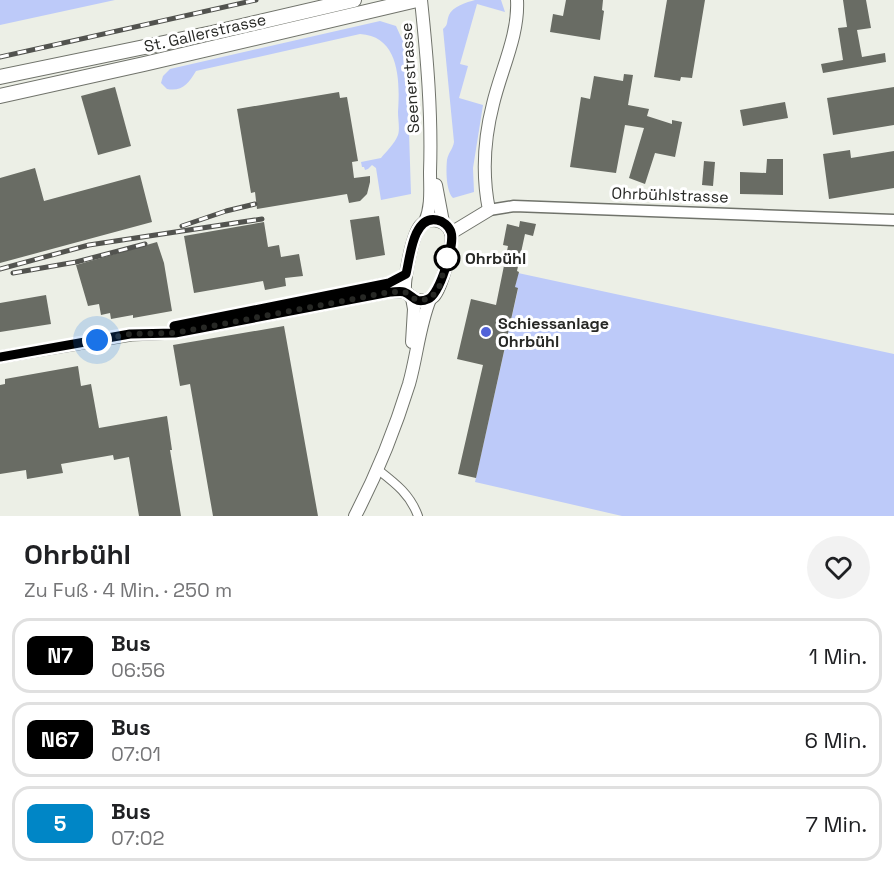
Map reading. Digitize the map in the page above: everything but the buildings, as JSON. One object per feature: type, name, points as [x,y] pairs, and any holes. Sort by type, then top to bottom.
[{"type":"main road","name":"St. Gallerstrasse","points":[[0,77],[212,33],[354,0]]},
{"type":"main road","name":"St. Gallerstrasse","points":[[0,96],[419,0]]},
{"type":"main road","name":"Seenerstrasse","points":[[409,382],[414,309],[406,274],[416,233],[425,222],[429,212],[431,154],[430,96],[419,0]]},
{"type":"main road","points":[[489,210],[485,191],[484,163],[487,134],[516,22],[517,0]]},
{"type":"main road","name":"Seenerstrasse","points":[[355,516],[377,469],[409,382],[430,299],[439,288],[451,243],[451,233],[443,222],[431,154]]},
{"type":"main road","name":"Ohrbühlstrasse","points":[[451,233],[489,210]]},
{"type":"main road","points":[[425,222],[434,220],[443,222]]},
{"type":"main road","points":[[409,295],[421,301],[430,299]]},
{"type":"street","name":"Ohrbühlstrasse","points":[[489,210],[514,206],[894,220]]},
{"type":"street","points":[[157,332],[174,326],[389,283],[406,274]]},
{"type":"street","points":[[0,357],[130,334],[175,333],[390,292],[409,295]]},
{"type":"street","points":[[377,469],[413,502],[418,516]]},
{"type":"shaded area","points":[[0,0],[115,0],[0,25]]},
{"type":"shaded area","points":[[475,0],[501,0],[505,12],[477,4],[460,64],[468,66],[459,98],[483,105],[473,168],[474,192],[453,198],[449,191],[447,175],[448,158],[454,142],[443,29],[453,10]]},
{"type":"shaded area","points":[[380,21],[396,26],[401,37],[406,39],[411,194],[381,200],[376,168],[372,165],[365,170],[362,167],[361,162],[381,158],[395,141],[399,130],[399,87],[395,63],[383,43],[373,37],[360,34],[196,71],[188,83],[177,89],[167,89],[161,83],[163,76],[170,69]]},
{"type":"shaded area","points":[[518,273],[894,354],[894,516],[622,516],[475,482],[518,289],[515,287]]},
{"type":"railway","points":[[0,57],[256,0]]},
{"type":"railway","points":[[182,226],[255,204]]},
{"type":"railway","points":[[0,269],[89,245],[262,219]]},
{"type":"railway","points":[[13,273],[76,262],[145,244]]},
{"type":"bus line","name":"N7","points":[[0,357],[130,334],[175,333],[390,292],[405,292],[416,300],[430,299],[439,288],[452,238],[450,229],[438,220],[429,220],[421,225],[416,233],[406,274],[389,283],[174,326]]},
{"type":"place","name":"Ohrbühl","points":[[447,258]]},
{"type":"place","name":"Schiessanlage Ohrbühl","points":[[486,332]]},
{"type":"route","points":[[97,340],[130,334],[175,333],[390,292],[405,292],[416,300],[426,300],[437,292],[447,258]]}]
